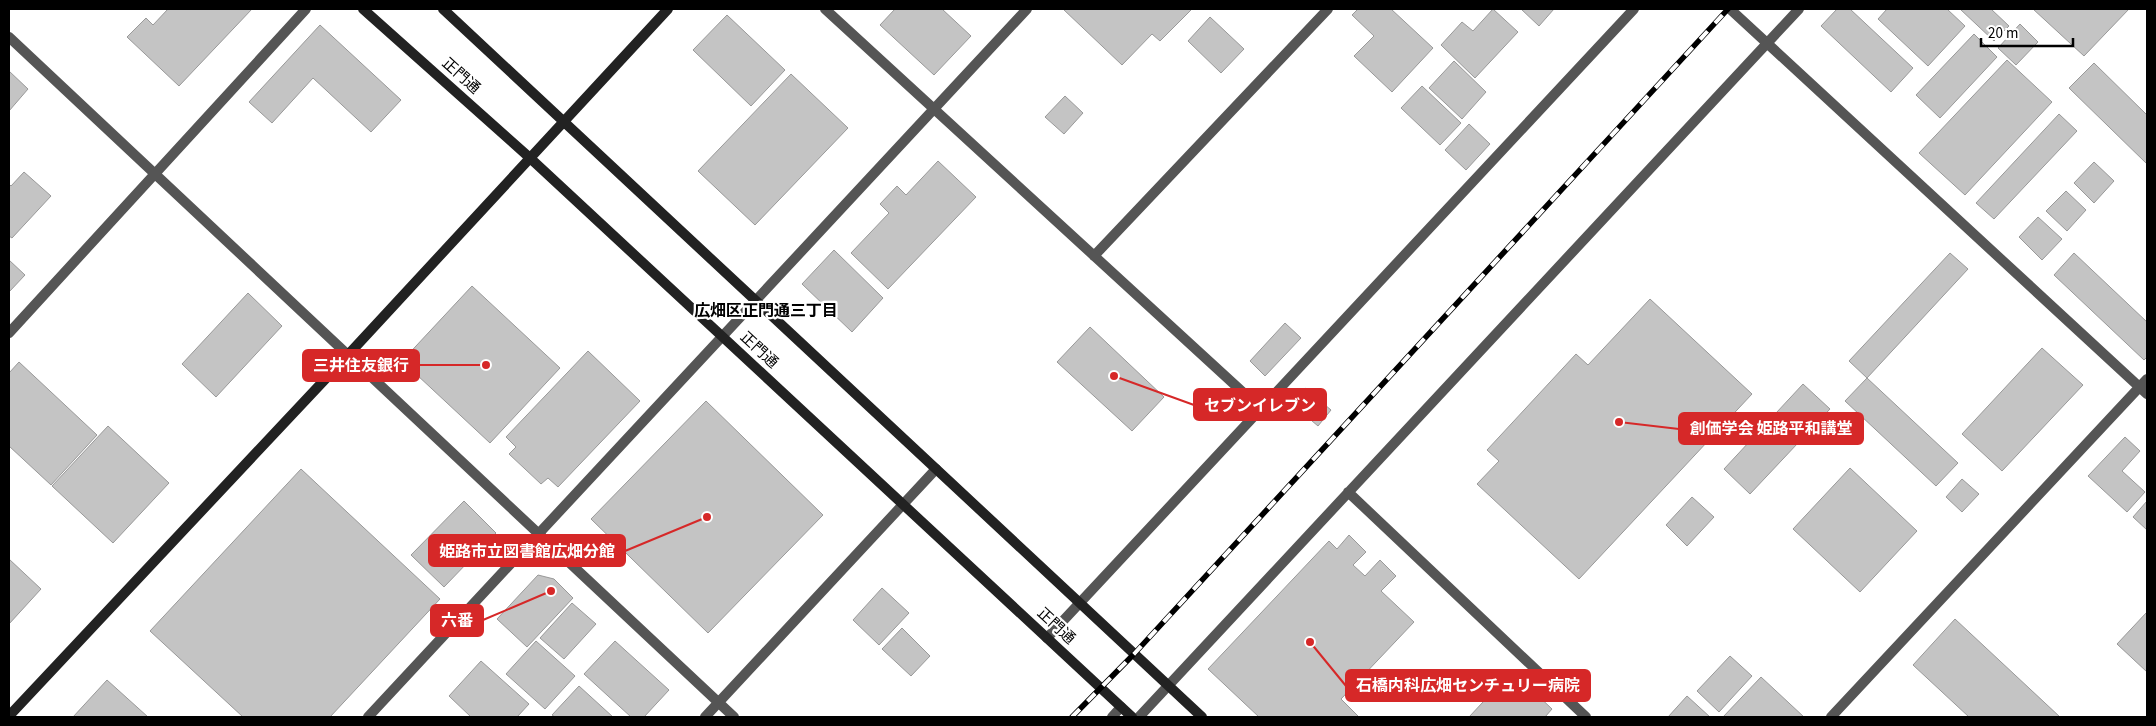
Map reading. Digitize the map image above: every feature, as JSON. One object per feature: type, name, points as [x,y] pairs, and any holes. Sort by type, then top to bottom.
[{"type":"street","points":[[9,333],[306,9]]},
{"type":"street","name":"正門通","points":[[363,9],[530,158],[1132,717]]},
{"type":"street","points":[[443,9],[1202,717]]},
{"type":"street","points":[[9,716],[347,356],[668,9]]},
{"type":"street","points":[[825,9],[1260,408]]},
{"type":"street","points":[[368,717],[1027,9]]},
{"type":"street","points":[[1094,256],[1328,9]]},
{"type":"street","points":[[1047,638],[1634,9]]},
{"type":"street","points":[[1730,9],[1768,42],[2143,390]]},
{"type":"street","points":[[1138,717],[1799,9]]},
{"type":"street","points":[[9,37],[734,717]]},
{"type":"street","points":[[1831,717],[2143,390],[2147,379]]},
{"type":"street","points":[[705,717],[936,469]]},
{"type":"street","points":[[1348,492],[1586,717]]},
{"type":"street","points":[[1112,717],[1121,707]]},
{"type":"building","points":[[168,9],[252,9],[179,86],[127,37],[146,18],[153,25]]},
{"type":"building","points":[[895,9],[942,9],[971,36],[934,75],[880,25]]},
{"type":"building","points":[[1063,9],[1192,9],[1160,41],[1152,34],[1122,65]]},
{"type":"building","points":[[1358,9],[1391,9],[1433,48],[1392,92],[1354,56],[1374,36],[1352,15]]},
{"type":"building","points":[[1493,9],[1518,32],[1475,78],[1441,45],[1462,22],[1473,31]]},
{"type":"building","points":[[1521,9],[1554,9],[1539,26]]},
{"type":"building","points":[[1837,9],[1850,9],[1913,68],[1891,92],[1821,26]]},
{"type":"building","points":[[1887,9],[1947,9],[1965,26],[1928,66],[1878,19]]},
{"type":"building","points":[[1960,9],[1991,9],[2009,26],[1994,41]]},
{"type":"building","points":[[2033,9],[2129,9],[2084,56]]},
{"type":"building","points":[[727,15],[785,70],[751,106],[693,50]]},
{"type":"building","points":[[1210,17],[1244,49],[1221,73],[1188,41]]},
{"type":"building","points":[[2020,24],[2038,42],[2016,65],[1998,48]]},
{"type":"building","points":[[320,25],[401,100],[371,132],[313,78],[272,123],[249,102]]},
{"type":"building","points":[[1974,34],[1997,57],[1940,118],[1916,95]]},
{"type":"building","points":[[2007,60],[2052,102],[1965,195],[1919,153]]},
{"type":"building","points":[[1454,61],[1486,92],[1462,119],[1429,88]]},
{"type":"building","points":[[2094,63],[2147,115],[2147,164],[2069,88]]},
{"type":"building","points":[[9,71],[28,89],[9,111]]},
{"type":"building","points":[[791,74],[848,128],[755,225],[698,171]]},
{"type":"building","points":[[1422,86],[1461,123],[1440,145],[1401,108]]},
{"type":"building","points":[[1065,96],[1083,113],[1064,134],[1045,117]]},
{"type":"building","points":[[2059,114],[2077,131],[1994,219],[1976,203]]},
{"type":"building","points":[[1469,124],[1490,144],[1466,170],[1445,150]]},
{"type":"building","points":[[938,161],[976,197],[888,289],[851,253],[889,213],[880,204],[897,186],[906,195]]},
{"type":"building","points":[[2094,162],[2114,181],[2094,203],[2074,183]]},
{"type":"building","points":[[24,172],[51,196],[12,238],[9,236],[9,184],[11,186]]},
{"type":"building","points":[[2066,191],[2086,210],[2067,231],[2046,211]]},
{"type":"building","points":[[2038,217],[2062,239],[2042,260],[2019,237]]},
{"type":"building","points":[[834,250],[883,298],[852,332],[802,284]]},
{"type":"building","points":[[1950,253],[1968,269],[1867,378],[1849,361]]},
{"type":"building","points":[[2074,253],[2147,322],[2147,357],[2144,360],[2054,275]]},
{"type":"building","points":[[9,260],[25,275],[9,292]]},
{"type":"building","points":[[472,286],[560,368],[490,443],[402,361]]},
{"type":"building","points":[[248,293],[282,326],[216,397],[182,364]]},
{"type":"building","points":[[1650,299],[1752,394],[1579,579],[1477,484],[1499,461],[1487,450],[1576,354],[1588,365]]},
{"type":"building","points":[[1285,323],[1301,338],[1265,376],[1250,361]]},
{"type":"building","points":[[1090,327],[1164,397],[1132,431],[1057,362]]},
{"type":"building","points":[[2042,348],[2083,385],[2002,471],[1962,434]]},
{"type":"building","points":[[588,351],[640,401],[558,487],[548,478],[541,484],[509,454],[516,447],[506,437]]},
{"type":"building","points":[[19,362],[97,435],[51,485],[9,446],[9,373]]},
{"type":"building","points":[[1867,378],[1958,463],[1936,486],[1845,401]]},
{"type":"building","points":[[1803,384],[1830,409],[1750,494],[1724,469]]},
{"type":"building","points":[[1305,388],[1331,410],[1318,426],[1292,404]]},
{"type":"building","points":[[706,401],[823,515],[708,633],[591,519]]},
{"type":"building","points":[[108,426],[169,483],[113,543],[52,486]]},
{"type":"building","points":[[2125,437],[2140,451],[2122,471],[2145,492],[2127,512],[2088,476]]},
{"type":"building","points":[[1850,468],[1917,531],[1860,592],[1793,529]]},
{"type":"building","points":[[301,469],[440,599],[330,717],[243,717],[150,631]]},
{"type":"building","points":[[1962,479],[1979,494],[1962,512],[1946,497]]},
{"type":"building","points":[[1692,497],[1714,517],[1687,546],[1666,525]]},
{"type":"building","points":[[464,501],[496,533],[444,587],[411,555]]},
{"type":"building","points":[[2147,501],[2147,530],[2133,517]]},
{"type":"building","points":[[1349,535],[1366,552],[1353,565],[1365,576],[1380,560],[1396,576],[1381,591],[1414,622],[1341,699],[1357,717],[1259,717],[1208,669],[1329,541],[1337,549]]},
{"type":"building","points":[[9,559],[41,589],[9,624]]},
{"type":"building","points":[[538,575],[554,579],[573,598],[527,647],[497,619]]},
{"type":"building","points":[[882,588],[909,613],[879,645],[853,620]]},
{"type":"building","points":[[572,603],[596,624],[564,659],[540,638]]},
{"type":"building","points":[[2147,612],[2147,672],[2117,644]]},
{"type":"building","points":[[1955,619],[2060,717],[1969,717],[1913,665]]},
{"type":"building","points":[[902,628],[930,656],[911,676],[882,649]]},
{"type":"building","points":[[536,641],[575,676],[545,709],[506,674]]},
{"type":"building","points":[[615,641],[669,690],[644,717],[631,717],[584,674]]},
{"type":"building","points":[[1730,656],[1752,676],[1719,712],[1697,691]]},
{"type":"building","points":[[481,661],[529,704],[517,717],[471,717],[449,696]]},
{"type":"building","points":[[1512,671],[1552,709],[1545,717],[1469,717]]},
{"type":"building","points":[[1761,677],[1804,717],[1723,717]]},
{"type":"building","points":[[107,680],[148,717],[73,717]]},
{"type":"building","points":[[579,686],[613,717],[555,717],[552,715]]},
{"type":"building","points":[[1687,696],[1710,717],[1668,717]]},
{"type":"railway","points":[[1072,717],[1134,654],[1728,9]]},
{"type":"place","name":"三井住友銀行","points":[[486,365]]},
{"type":"place","name":"セブンイレブン","points":[[1114,376]]},
{"type":"place","name":"創価学会 姫路平和講堂","points":[[1619,422]]},
{"type":"place","name":"姫路市立図書館広畑分館","points":[[707,517]]},
{"type":"place","name":"六番","points":[[551,591]]},
{"type":"place","name":"石橋内科広畑センチュリー病院","points":[[1310,642]]},
{"type":"district","name":"広畑区正門通三丁目","points":[[766,311]]}]
